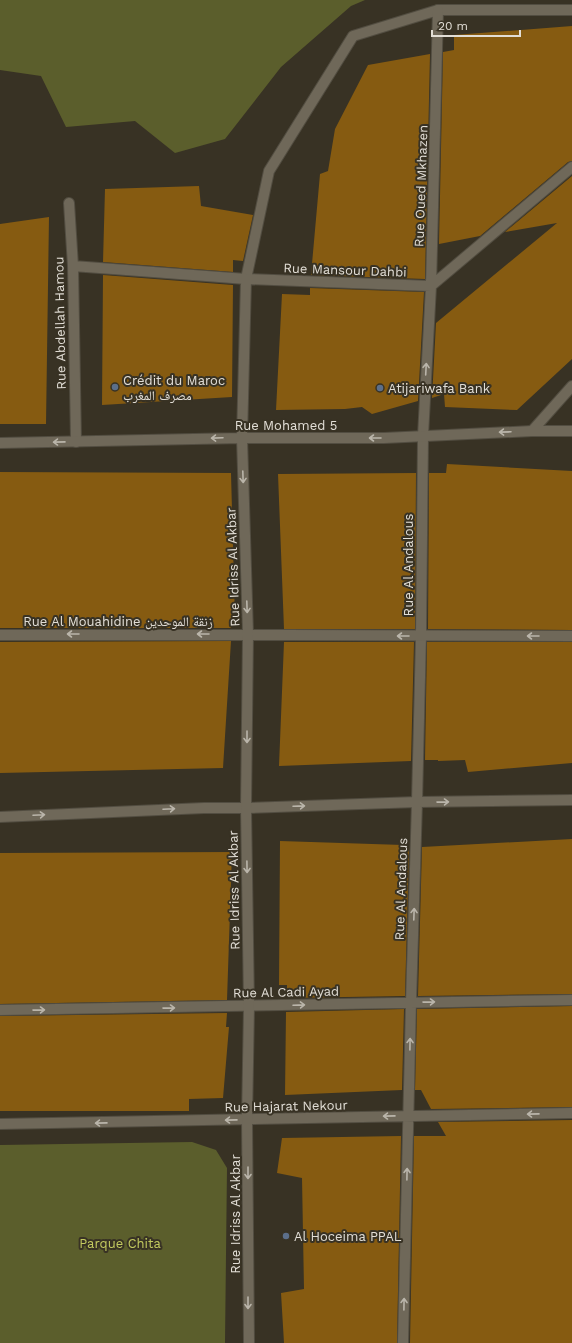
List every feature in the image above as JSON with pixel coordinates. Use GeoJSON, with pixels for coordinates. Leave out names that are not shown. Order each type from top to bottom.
{"type":"FeatureCollection","features":[{"type":"Feature","properties":{"kind":"street","name":"Rue Idriss Al Akbar"},"geometry":{"type":"LineString","coordinates":[[249,1343],[249,1006],[246,808],[248,634],[242,438],[246,279],[269,171],[352,36],[438,10],[572,10]]}},
{"type":"Feature","properties":{"kind":"street","name":"Rue Oued Mkhazen"},"geometry":{"type":"LineString","coordinates":[[422,436],[431,286],[438,10]]}},
{"type":"Feature","properties":{"kind":"street"},"geometry":{"type":"LineString","coordinates":[[431,286],[572,166]]}},
{"type":"Feature","properties":{"kind":"street","name":"Rue Abdellah Hamou"},"geometry":{"type":"LineString","coordinates":[[69,203],[73,266],[76,442]]}},
{"type":"Feature","properties":{"kind":"street","name":"Rue Mansour Dahbi"},"geometry":{"type":"LineString","coordinates":[[73,266],[246,279],[431,286]]}},
{"type":"Feature","properties":{"kind":"street"},"geometry":{"type":"LineString","coordinates":[[532,431],[572,386]]}},
{"type":"Feature","properties":{"kind":"street","name":"Rue Mohamed 5"},"geometry":{"type":"LineString","coordinates":[[0,444],[242,438],[384,438],[532,431],[572,431]]}},
{"type":"Feature","properties":{"kind":"street","name":"Rue Al Andalous"},"geometry":{"type":"LineString","coordinates":[[403,1343],[421,636],[422,436]]}},
{"type":"Feature","properties":{"kind":"street","name":"Rue Al Mouahidine زنقة الموحدين"},"geometry":{"type":"LineString","coordinates":[[0,635],[248,634],[572,636]]}},
{"type":"Feature","properties":{"kind":"street"},"geometry":{"type":"LineString","coordinates":[[0,817],[204,808],[417,802],[572,800]]}},
{"type":"Feature","properties":{"kind":"street","name":"Rue Al Cadi Ayad"},"geometry":{"type":"LineString","coordinates":[[0,1010],[572,1000]]}},
{"type":"Feature","properties":{"kind":"street","name":"Rue Hajarat Nekour"},"geometry":{"type":"LineString","coordinates":[[0,1124],[572,1113]]}},
{"type":"Feature","properties":{"kind":"green space"},"geometry":{"type":"Polygon","coordinates":[[[0,0],[365,0],[351,6],[281,67],[225,139],[175,153],[135,121],[66,127],[41,76],[0,70],[0,0]]]}},
{"type":"Feature","properties":{"kind":"green space","name":"Parque Chita"},"geometry":{"type":"Polygon","coordinates":[[[192,1142],[216,1150],[227,1168],[225,1343],[0,1343],[0,1145],[192,1142]]]}},
{"type":"Feature","properties":{"kind":"building"},"geometry":{"type":"Polygon","coordinates":[[[572,26],[572,161],[568,162],[480,236],[439,244],[443,52],[454,50],[454,35],[572,26]]]}},
{"type":"Feature","properties":{"kind":"building"},"geometry":{"type":"Polygon","coordinates":[[[430,54],[425,279],[311,275],[320,174],[328,171],[335,129],[368,65],[430,54]]]}},
{"type":"Feature","properties":{"kind":"building"},"geometry":{"type":"Polygon","coordinates":[[[572,176],[572,359],[517,410],[445,407],[444,394],[432,398],[436,323],[557,223],[505,232],[572,176]]]}},
{"type":"Feature","properties":{"kind":"building"},"geometry":{"type":"Polygon","coordinates":[[[199,186],[201,206],[253,215],[243,261],[233,260],[233,272],[103,262],[105,189],[199,186]]]}},
{"type":"Feature","properties":{"kind":"building"},"geometry":{"type":"Polygon","coordinates":[[[49,217],[46,424],[0,424],[0,224],[49,217]]]}},
{"type":"Feature","properties":{"kind":"building"},"geometry":{"type":"Polygon","coordinates":[[[103,275],[233,285],[232,397],[102,405],[103,275]]]}},
{"type":"Feature","properties":{"kind":"building"},"geometry":{"type":"Polygon","coordinates":[[[310,288],[424,292],[418,401],[372,414],[362,407],[345,409],[276,410],[282,294],[310,295],[310,288]]]}},
{"type":"Feature","properties":{"kind":"building"},"geometry":{"type":"Polygon","coordinates":[[[447,464],[572,471],[572,630],[428,629],[429,473],[446,473],[447,464]]]}},
{"type":"Feature","properties":{"kind":"building"},"geometry":{"type":"Polygon","coordinates":[[[0,472],[231,473],[235,621],[232,621],[231,628],[0,628],[0,472]]]}},
{"type":"Feature","properties":{"kind":"building"},"geometry":{"type":"Polygon","coordinates":[[[416,473],[415,629],[284,629],[278,474],[416,473]]]}},
{"type":"Feature","properties":{"kind":"building"},"geometry":{"type":"Polygon","coordinates":[[[231,641],[223,768],[0,773],[0,642],[231,641]]]}},
{"type":"Feature","properties":{"kind":"building"},"geometry":{"type":"Polygon","coordinates":[[[284,642],[414,642],[411,761],[279,766],[284,642]]]}},
{"type":"Feature","properties":{"kind":"building"},"geometry":{"type":"Polygon","coordinates":[[[427,642],[572,642],[572,763],[468,772],[465,760],[425,760],[427,642]]]}},
{"type":"Feature","properties":{"kind":"building"},"geometry":{"type":"Polygon","coordinates":[[[572,839],[572,994],[418,996],[422,847],[572,839]]]}},
{"type":"Feature","properties":{"kind":"building"},"geometry":{"type":"Polygon","coordinates":[[[280,841],[403,845],[403,848],[409,848],[405,996],[287,998],[287,985],[279,985],[280,841]]]}},
{"type":"Feature","properties":{"kind":"building"},"geometry":{"type":"Polygon","coordinates":[[[232,852],[227,1000],[0,1004],[0,853],[232,852]]]}},
{"type":"Feature","properties":{"kind":"building"},"geometry":{"type":"Polygon","coordinates":[[[572,1006],[572,1107],[431,1109],[421,1090],[415,1090],[417,1009],[572,1006]]]}},
{"type":"Feature","properties":{"kind":"building"},"geometry":{"type":"Polygon","coordinates":[[[404,1009],[402,1090],[285,1095],[286,1012],[404,1009]]]}},
{"type":"Feature","properties":{"kind":"building"},"geometry":{"type":"Polygon","coordinates":[[[227,1013],[226,1027],[229,1027],[223,1098],[189,1099],[189,1111],[0,1111],[0,1016],[227,1013]]]}},
{"type":"Feature","properties":{"kind":"building"},"geometry":{"type":"Polygon","coordinates":[[[572,1120],[572,1343],[410,1343],[414,1136],[446,1136],[438,1122],[572,1120]]]}},
{"type":"Feature","properties":{"kind":"building"},"geometry":{"type":"Polygon","coordinates":[[[401,1136],[397,1343],[284,1343],[281,1293],[304,1289],[302,1178],[277,1173],[282,1138],[401,1136]]]}},
{"type":"Feature","properties":{"kind":"place","name":"Crédit du Maroc مصرف المغرب"},"geometry":{"type":"Point","coordinates":[115,387]}},
{"type":"Feature","properties":{"kind":"place","name":"Atijariwafa Bank"},"geometry":{"type":"Point","coordinates":[380,388]}},
{"type":"Feature","properties":{"kind":"place","name":"Al Hoceima PPAL"},"geometry":{"type":"Point","coordinates":[286,1236]}}]}
